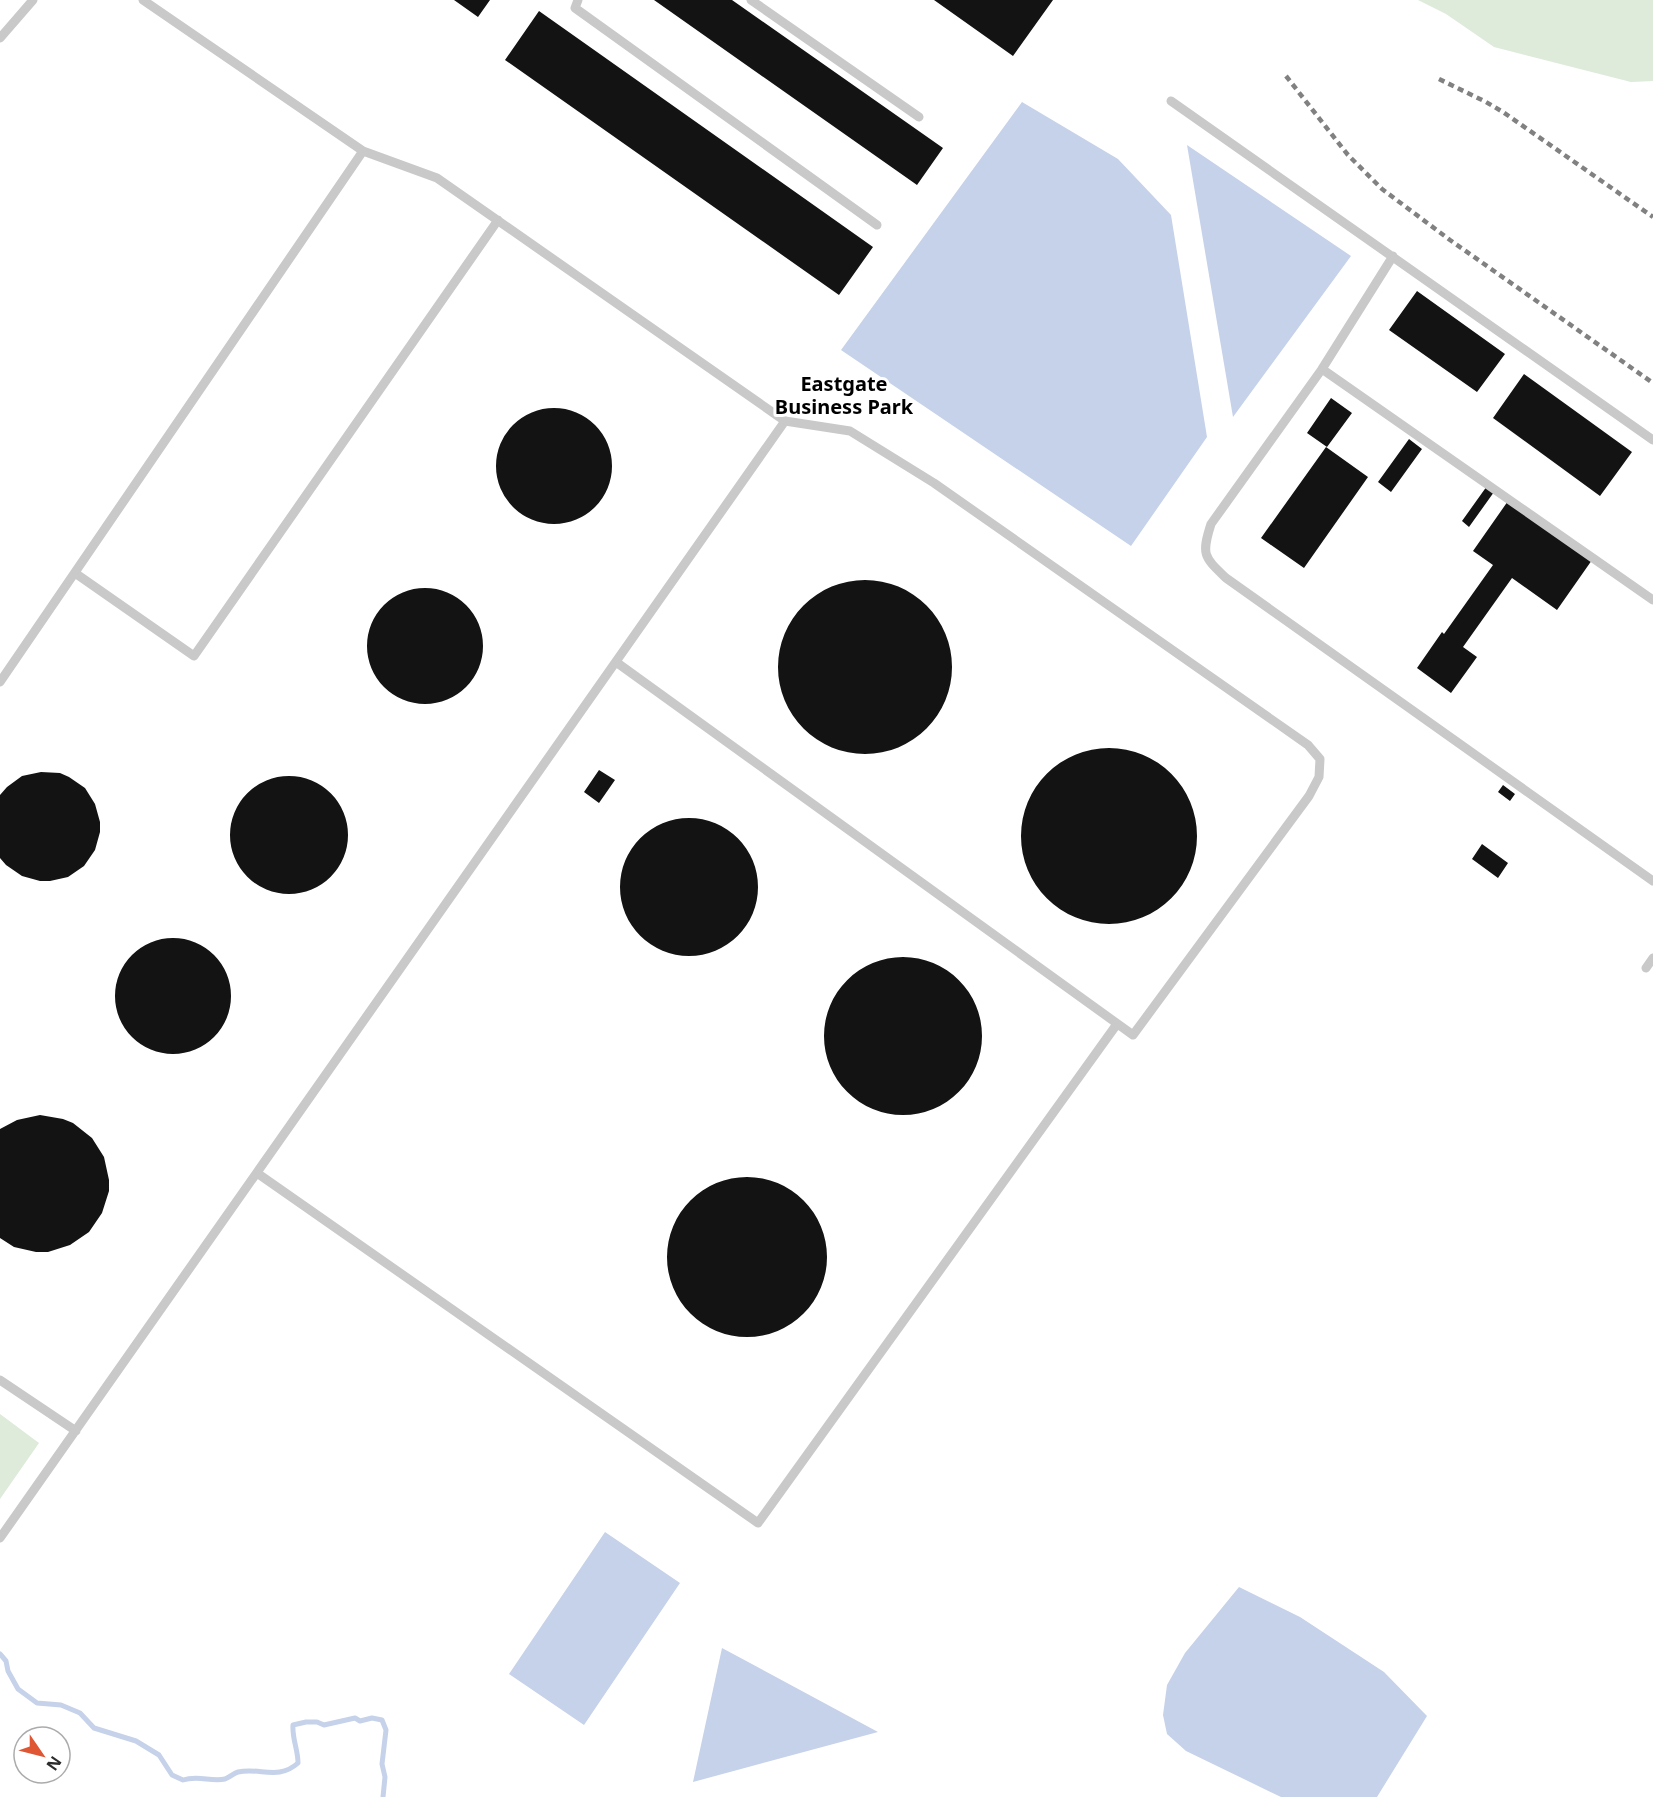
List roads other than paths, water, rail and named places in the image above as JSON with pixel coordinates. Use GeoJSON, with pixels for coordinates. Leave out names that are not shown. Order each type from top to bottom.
{"type":"FeatureCollection","features":[{"type":"Feature","properties":{"kind":"lane"},"geometry":{"type":"LineString","coordinates":[[0,38],[33,0]]}},
{"type":"Feature","properties":{"kind":"lane"},"geometry":{"type":"LineString","coordinates":[[143,0],[363,151],[437,178],[785,421],[850,431],[934,483],[1308,745],[1320,759],[1319,777],[1308,796],[1133,1035],[616,662]]}},
{"type":"Feature","properties":{"kind":"lane"},"geometry":{"type":"LineString","coordinates":[[578,0],[575,8],[877,225]]}},
{"type":"Feature","properties":{"kind":"lane"},"geometry":{"type":"LineString","coordinates":[[751,0],[920,117]]}},
{"type":"Feature","properties":{"kind":"lane"},"geometry":{"type":"LineString","coordinates":[[1172,100],[1653,440]]}},
{"type":"Feature","properties":{"kind":"lane"},"geometry":{"type":"LineString","coordinates":[[0,682],[363,151]]}},
{"type":"Feature","properties":{"kind":"lane"},"geometry":{"type":"LineString","coordinates":[[75,573],[194,656],[498,220]]}},
{"type":"Feature","properties":{"kind":"lane"},"geometry":{"type":"LineString","coordinates":[[1393,256],[1322,369],[1210,524],[1205,543],[1207,560],[1226,578],[1653,881]]}},
{"type":"Feature","properties":{"kind":"lane"},"geometry":{"type":"LineString","coordinates":[[1322,369],[1653,600]]}},
{"type":"Feature","properties":{"kind":"lane"},"geometry":{"type":"LineString","coordinates":[[0,1538],[785,421]]}},
{"type":"Feature","properties":{"kind":"lane"},"geometry":{"type":"LineString","coordinates":[[1646,968],[1653,958]]}},
{"type":"Feature","properties":{"kind":"lane"},"geometry":{"type":"LineString","coordinates":[[257,1173],[758,1523],[1117,1024]]}},
{"type":"Feature","properties":{"kind":"lane"},"geometry":{"type":"LineString","coordinates":[[0,1380],[76,1431]]}},
{"type":"Feature","properties":{"kind":"water"},"geometry":{"type":"Polygon","coordinates":[[[1022,102],[1118,159],[1171,215],[1207,437],[1131,546],[841,350],[1022,102]]]}},
{"type":"Feature","properties":{"kind":"water"},"geometry":{"type":"Polygon","coordinates":[[[1187,145],[1351,256],[1233,417],[1187,145]]]}},
{"type":"Feature","properties":{"kind":"water"},"geometry":{"type":"Polygon","coordinates":[[[605,1532],[680,1583],[584,1725],[509,1674],[605,1532]]]}},
{"type":"Feature","properties":{"kind":"water"},"geometry":{"type":"Polygon","coordinates":[[[1239,1587],[1300,1617],[1384,1672],[1427,1716],[1377,1797],[1281,1797],[1186,1751],[1167,1734],[1163,1715],[1167,1685],[1185,1653],[1239,1587]]]}},
{"type":"Feature","properties":{"kind":"water"},"geometry":{"type":"Polygon","coordinates":[[[722,1648],[878,1732],[693,1782],[722,1648]]]}},
{"type":"Feature","properties":{"kind":"waterway"},"geometry":{"type":"LineString","coordinates":[[0,1654],[6,1661],[8,1671],[18,1689],[37,1703],[61,1705],[80,1713],[94,1728],[136,1741],[159,1755],[172,1775],[183,1780],[194,1778],[220,1780],[238,1772],[276,1772],[291,1768],[298,1763],[293,1725],[306,1722],[317,1722],[324,1725],[355,1718],[360,1721],[372,1718],[382,1720],[386,1730],[382,1764],[385,1777],[383,1797]]}},
{"type":"Feature","properties":{"kind":"railway"},"geometry":{"type":"LineString","coordinates":[[1286,76],[1348,155],[1382,189],[1450,240],[1653,383]]}},
{"type":"Feature","properties":{"kind":"railway"},"geometry":{"type":"LineString","coordinates":[[1439,79],[1503,112],[1653,217]]}},
{"type":"Feature","properties":{"kind":"district","name":"Eastgate Business Park"},"geometry":{"type":"Point","coordinates":[844,396]}}]}
